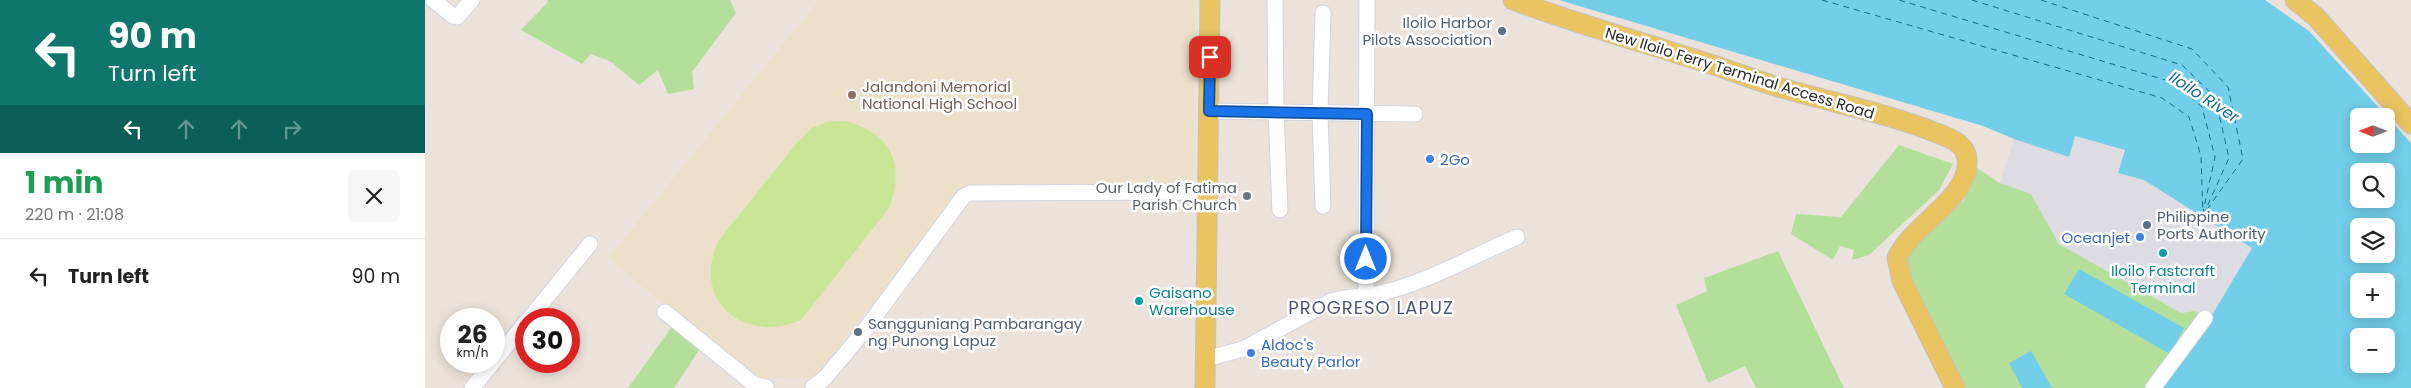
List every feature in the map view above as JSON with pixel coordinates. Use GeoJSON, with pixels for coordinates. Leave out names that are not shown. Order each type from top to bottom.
{"type":"FeatureCollection","features":[{"type":"Feature","properties":{"kind":"main road"},"geometry":{"type":"LineString","coordinates":[[1205,388],[1210,0]]}},
{"type":"Feature","properties":{"kind":"main road","name":"New Iloilo Ferry Terminal Access Road"},"geometry":{"type":"LineString","coordinates":[[1513,0],[1574,23],[1709,63],[1774,86],[1931,132],[1959,143],[1967,157],[1967,169],[1963,182],[1955,193],[1908,239],[1897,258],[1902,281],[1955,388]]}},
{"type":"Feature","properties":{"kind":"main road"},"geometry":{"type":"LineString","coordinates":[[2295,0],[2316,17],[2411,124]]}},
{"type":"Feature","properties":{"kind":"street"},"geometry":{"type":"LineString","coordinates":[[433,0],[457,17],[472,0]]}},
{"type":"Feature","properties":{"kind":"street"},"geometry":{"type":"LineString","coordinates":[[1275,0],[1276,112],[1280,210]]}},
{"type":"Feature","properties":{"kind":"street"},"geometry":{"type":"LineString","coordinates":[[1366,295],[1367,0]]}},
{"type":"Feature","properties":{"kind":"street"},"geometry":{"type":"LineString","coordinates":[[1323,13],[1320,113],[1323,206]]}},
{"type":"Feature","properties":{"kind":"street"},"geometry":{"type":"LineString","coordinates":[[1209,111],[1415,114]]}},
{"type":"Feature","properties":{"kind":"street"},"geometry":{"type":"LineString","coordinates":[[813,387],[825,378],[865,330],[959,204],[970,193],[1208,192]]}},
{"type":"Feature","properties":{"kind":"street"},"geometry":{"type":"LineString","coordinates":[[1206,359],[1243,349],[1331,301],[1346,297],[1381,293],[1422,279],[1517,237]]}},
{"type":"Feature","properties":{"kind":"street"},"geometry":{"type":"LineString","coordinates":[[538,308],[590,244]]}},
{"type":"Feature","properties":{"kind":"street"},"geometry":{"type":"LineString","coordinates":[[665,312],[755,385],[766,387]]}},
{"type":"Feature","properties":{"kind":"street"},"geometry":{"type":"LineString","coordinates":[[2153,388],[2205,318]]}},
{"type":"Feature","properties":{"kind":"street"},"geometry":{"type":"LineString","coordinates":[[472,388],[515,335]]}},
{"type":"Feature","properties":{"kind":"shaded area","name":"Jalandoni Memorial National High School"},"geometry":{"type":"Polygon","coordinates":[[[819,0],[1196,0],[1193,189],[962,190],[815,377],[753,378],[608,258],[819,0]]]}},
{"type":"Feature","properties":{"kind":"shaded area"},"geometry":{"type":"Polygon","coordinates":[[[2074,136],[2126,150],[2118,173],[2144,180],[2252,248],[2209,320],[2194,311],[2181,313],[2059,244],[2031,194],[2000,183],[2014,139],[2068,157],[2074,136]]]}},
{"type":"Feature","properties":{"kind":"green space"},"geometry":{"type":"Polygon","coordinates":[[[547,0],[730,0],[736,13],[692,72],[694,89],[668,94],[658,70],[639,85],[611,62],[591,54],[582,64],[521,30],[548,2],[547,0]]]}},
{"type":"Feature","properties":{"kind":"green space"},"geometry":{"type":"Polygon","coordinates":[[[845,121],[874,133],[891,152],[895,164],[896,178],[889,208],[801,320],[779,326],[759,326],[741,321],[727,312],[717,298],[711,281],[712,261],[719,240],[796,144],[812,128],[827,122],[845,121]]]}},
{"type":"Feature","properties":{"kind":"green space"},"geometry":{"type":"Polygon","coordinates":[[[1899,145],[1953,164],[1939,190],[1869,255],[1852,260],[1854,250],[1840,246],[1833,260],[1791,234],[1796,214],[1841,217],[1899,145]]]}},
{"type":"Feature","properties":{"kind":"green space"},"geometry":{"type":"Polygon","coordinates":[[[1977,168],[2000,183],[2031,194],[2059,244],[2181,313],[2194,311],[2209,320],[2159,388],[1964,388],[1905,263],[1914,247],[1964,200],[1977,168]]]}},
{"type":"Feature","properties":{"kind":"green space"},"geometry":{"type":"Polygon","coordinates":[[[1778,251],[1844,388],[1756,388],[1745,366],[1708,383],[1676,305],[1707,291],[1704,278],[1778,251]]]}},
{"type":"Feature","properties":{"kind":"green space"},"geometry":{"type":"Polygon","coordinates":[[[674,324],[701,347],[674,388],[628,388],[674,324]]]}},
{"type":"Feature","properties":{"kind":"water","name":"Iloilo River"},"geometry":{"type":"Polygon","coordinates":[[[1559,0],[2265,0],[2309,31],[2379,108],[2350,108],[2350,153],[2395,153],[2395,125],[2411,143],[2411,388],[2159,388],[2209,320],[2252,248],[2144,180],[2118,173],[2125,150],[2075,136],[2069,157],[2014,139],[1983,126],[1559,0]]]}},
{"type":"Feature","properties":{"kind":"water"},"geometry":{"type":"Polygon","coordinates":[[[2079,269],[2184,328],[2170,354],[2064,294],[2079,269]]]}},
{"type":"Feature","properties":{"kind":"water"},"geometry":{"type":"Polygon","coordinates":[[[2031,351],[2052,388],[2022,388],[2009,363],[2031,351]]]}},
{"type":"Feature","properties":{"kind":"ferry route"},"geometry":{"type":"LineString","coordinates":[[1822,0],[2162,98],[2189,117],[2201,156],[2203,215]]}},
{"type":"Feature","properties":{"kind":"ferry route"},"geometry":{"type":"LineString","coordinates":[[1899,0],[2172,82],[2202,107],[2215,157],[2203,212]]}},
{"type":"Feature","properties":{"kind":"ferry route"},"geometry":{"type":"LineString","coordinates":[[1972,0],[2182,65],[2215,97],[2229,158],[2205,211]]}},
{"type":"Feature","properties":{"kind":"ferry route"},"geometry":{"type":"LineString","coordinates":[[2041,0],[2192,49],[2228,87],[2243,159],[2203,215]]}},
{"type":"Feature","properties":{"kind":"place","name":"Iloilo Harbor Pilots Association"},"geometry":{"type":"Point","coordinates":[1502,31]}},
{"type":"Feature","properties":{"kind":"place","name":"Jalandoni Memorial National High School"},"geometry":{"type":"Point","coordinates":[852,95]}},
{"type":"Feature","properties":{"kind":"place","name":"2Go"},"geometry":{"type":"Point","coordinates":[1430,159]}},
{"type":"Feature","properties":{"kind":"place","name":"Our Lady of Fatima Parish Church"},"geometry":{"type":"Point","coordinates":[1247,196]}},
{"type":"Feature","properties":{"kind":"place","name":"Philippine Ports Authority"},"geometry":{"type":"Point","coordinates":[2147,225]}},
{"type":"Feature","properties":{"kind":"place","name":"Oceanjet"},"geometry":{"type":"Point","coordinates":[2140,237]}},
{"type":"Feature","properties":{"kind":"place","name":"Iloilo Fastcraft Terminal"},"geometry":{"type":"Point","coordinates":[2163,253]}},
{"type":"Feature","properties":{"kind":"place","name":"Gaisano Warehouse"},"geometry":{"type":"Point","coordinates":[1139,301]}},
{"type":"Feature","properties":{"kind":"place","name":"Sangguniang Pambarangay ng Punong Lapuz"},"geometry":{"type":"Point","coordinates":[858,332]}},
{"type":"Feature","properties":{"kind":"place","name":"Aldoc's Beauty Parlor"},"geometry":{"type":"Point","coordinates":[1251,353]}},
{"type":"Feature","properties":{"kind":"district","name":"PROGRESO LAPUZ"},"geometry":{"type":"Point","coordinates":[1371,307]}},
{"type":"Feature","properties":{"kind":"route"},"geometry":{"type":"LineString","coordinates":[[1210,57],[1209,111],[1367,114],[1366,259]]}}]}
